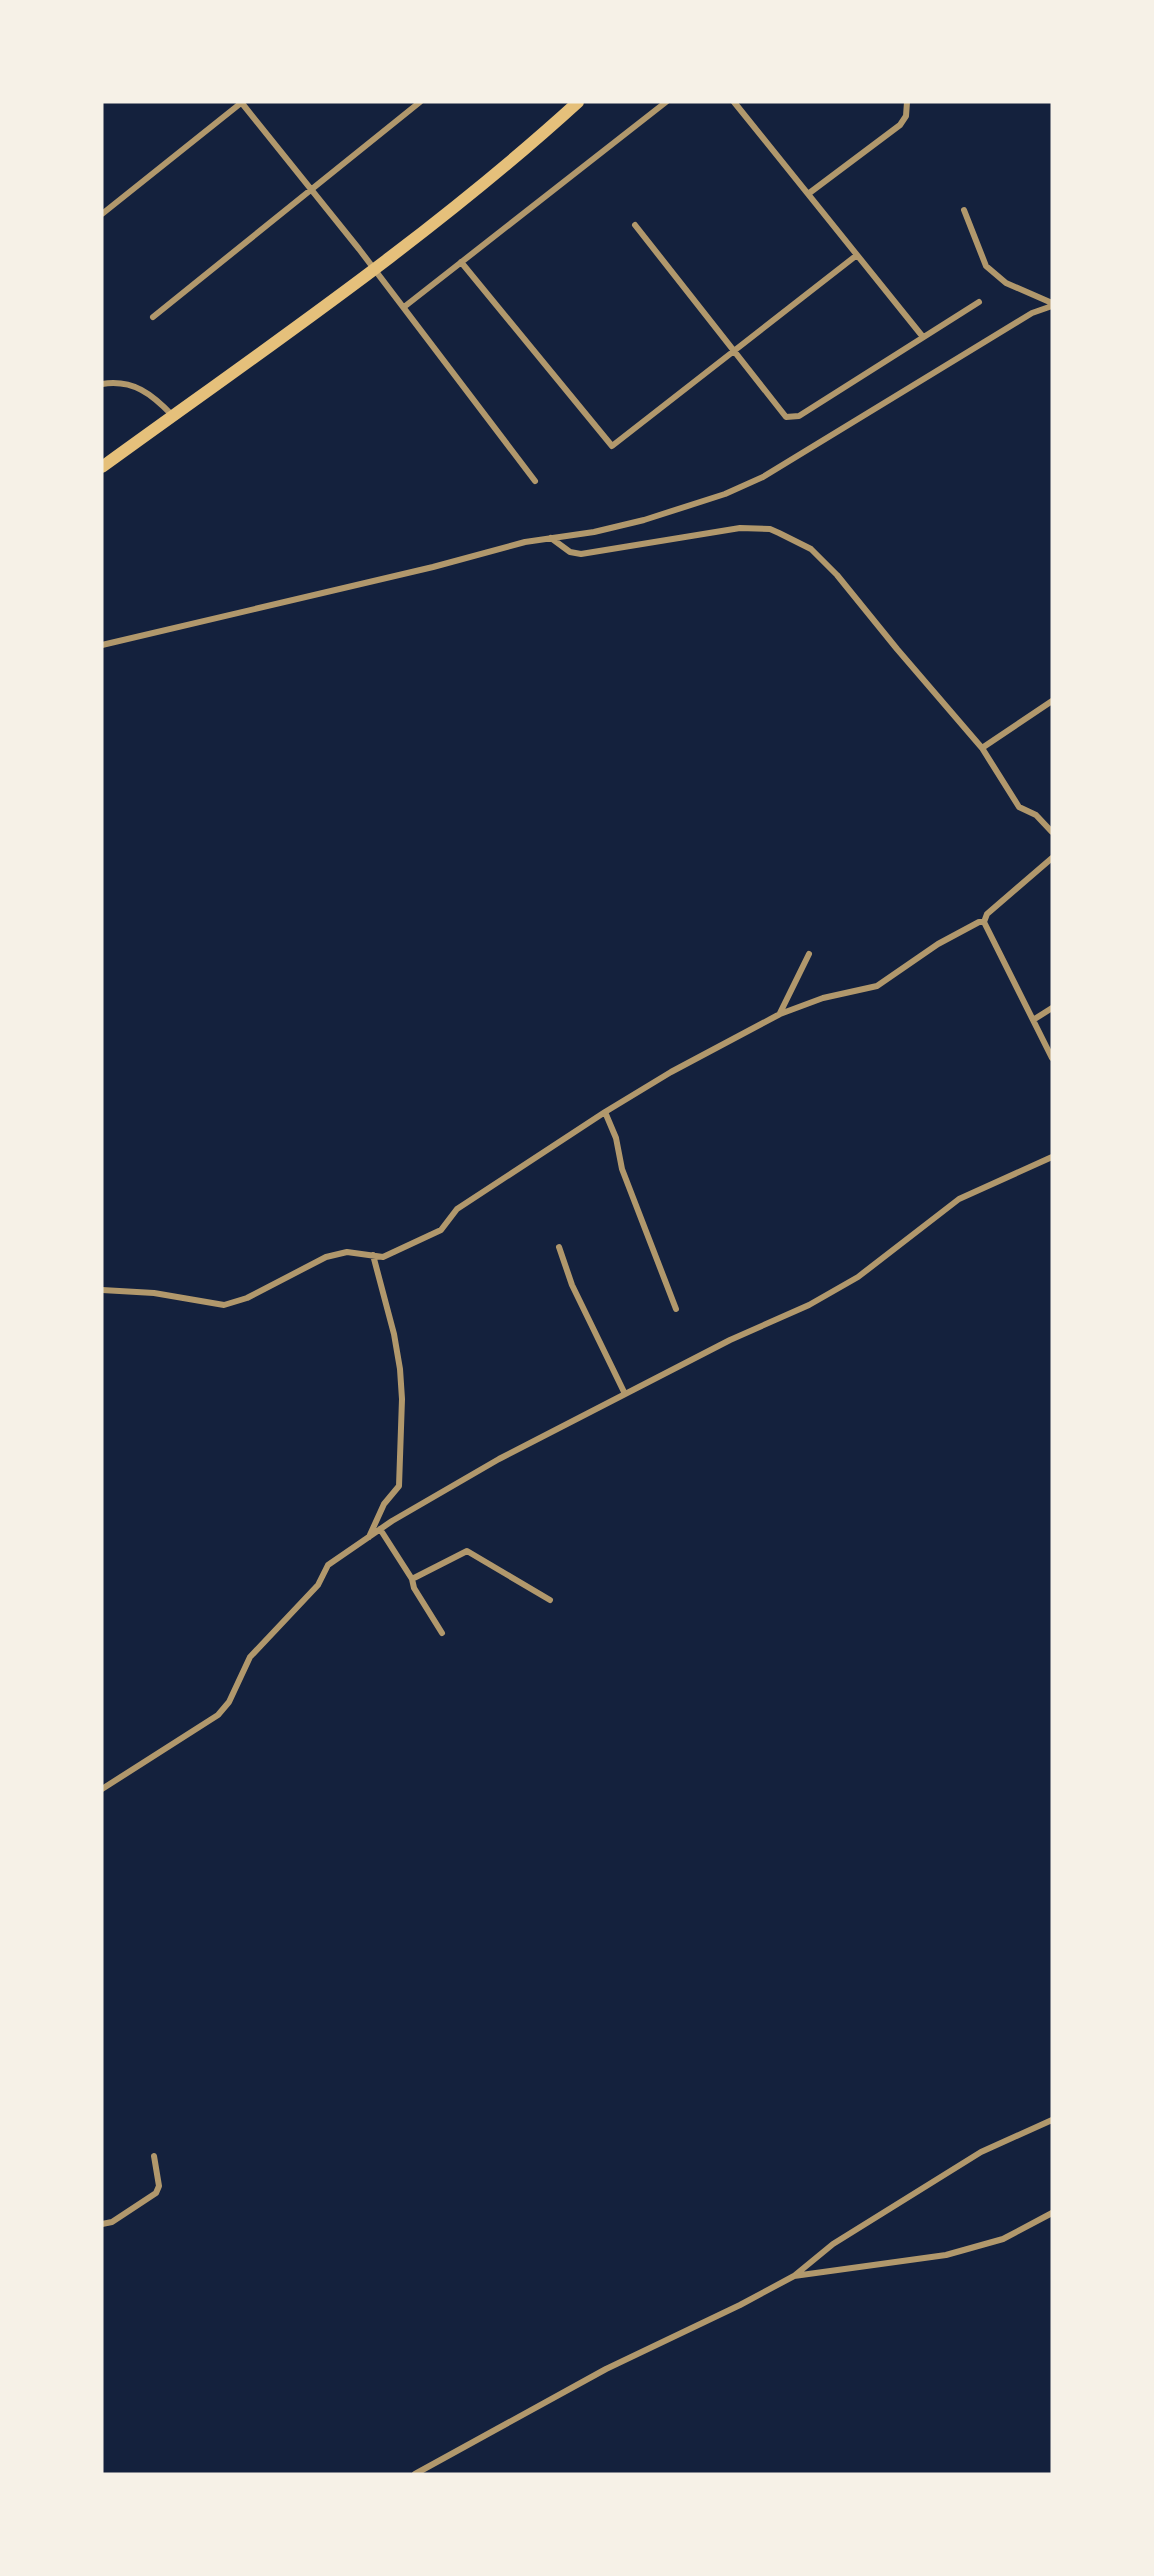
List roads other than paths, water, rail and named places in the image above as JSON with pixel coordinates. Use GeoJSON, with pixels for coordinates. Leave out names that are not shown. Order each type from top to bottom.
{"type":"FeatureCollection","features":[{"type":"Feature","properties":{"kind":"main road"},"geometry":{"type":"LineString","coordinates":[[102,467],[374,268],[484,182],[578,102]]}},
{"type":"Feature","properties":{"kind":"street"},"geometry":{"type":"LineString","coordinates":[[102,214],[241,102],[374,268],[535,481]]}},
{"type":"Feature","properties":{"kind":"street"},"geometry":{"type":"LineString","coordinates":[[153,317],[420,102]]}},
{"type":"Feature","properties":{"kind":"street"},"geometry":{"type":"LineString","coordinates":[[404,307],[666,102]]}},
{"type":"Feature","properties":{"kind":"street"},"geometry":{"type":"LineString","coordinates":[[734,102],[923,337]]}},
{"type":"Feature","properties":{"kind":"street"},"geometry":{"type":"LineString","coordinates":[[808,194],[900,125],[906,116],[907,102]]}},
{"type":"Feature","properties":{"kind":"street"},"geometry":{"type":"LineString","coordinates":[[964,210],[986,266],[1006,283],[1052,304]]}},
{"type":"Feature","properties":{"kind":"street"},"geometry":{"type":"LineString","coordinates":[[635,225],[786,417],[792,418],[979,302]]}},
{"type":"Feature","properties":{"kind":"street"},"geometry":{"type":"LineString","coordinates":[[461,262],[612,446],[857,255]]}},
{"type":"Feature","properties":{"kind":"street"},"geometry":{"type":"LineString","coordinates":[[102,645],[433,567],[525,542],[594,532],[644,520],[725,494],[763,477],[1032,313],[1052,304]]}},
{"type":"Feature","properties":{"kind":"street"},"geometry":{"type":"LineString","coordinates":[[102,384],[112,382],[131,384],[144,389],[173,416]]}},
{"type":"Feature","properties":{"kind":"street"},"geometry":{"type":"LineString","coordinates":[[551,538],[570,552],[580,554],[740,528],[770,529],[811,549],[837,575],[982,748],[1019,807],[1036,815],[1052,832]]}},
{"type":"Feature","properties":{"kind":"street"},"geometry":{"type":"LineString","coordinates":[[982,748],[1052,701]]}},
{"type":"Feature","properties":{"kind":"street"},"geometry":{"type":"LineString","coordinates":[[1052,858],[987,914],[984,922],[1052,1058]]}},
{"type":"Feature","properties":{"kind":"street"},"geometry":{"type":"LineString","coordinates":[[102,1290],[154,1293],[224,1305],[247,1298],[326,1257],[347,1252],[383,1257],[441,1230],[457,1209],[605,1112],[671,1072],[780,1014],[823,998],[877,986],[938,944],[979,922],[984,922]]}},
{"type":"Feature","properties":{"kind":"street"},"geometry":{"type":"LineString","coordinates":[[780,1014],[809,954]]}},
{"type":"Feature","properties":{"kind":"street"},"geometry":{"type":"LineString","coordinates":[[1033,1020],[1052,1008]]}},
{"type":"Feature","properties":{"kind":"street"},"geometry":{"type":"LineString","coordinates":[[605,1112],[615,1138],[622,1169],[675,1309]]}},
{"type":"Feature","properties":{"kind":"street"},"geometry":{"type":"LineString","coordinates":[[102,1789],[218,1715],[229,1702],[250,1657],[318,1585],[328,1565],[380,1529],[499,1459],[730,1340],[809,1305],[858,1277],[959,1199],[1052,1157]]}},
{"type":"Feature","properties":{"kind":"street"},"geometry":{"type":"LineString","coordinates":[[559,1246],[572,1285],[625,1394]]}},
{"type":"Feature","properties":{"kind":"street"},"geometry":{"type":"LineString","coordinates":[[369,1537],[384,1504],[399,1486],[402,1399],[394,1334],[373,1255]]}},
{"type":"Feature","properties":{"kind":"street"},"geometry":{"type":"LineString","coordinates":[[380,1529],[412,1579],[414,1588],[442,1633]]}},
{"type":"Feature","properties":{"kind":"street"},"geometry":{"type":"LineString","coordinates":[[412,1579],[467,1551],[550,1600]]}},
{"type":"Feature","properties":{"kind":"street"},"geometry":{"type":"LineString","coordinates":[[416,2474],[606,2369],[740,2305],[794,2276],[833,2244],[981,2152],[1052,2120]]}},
{"type":"Feature","properties":{"kind":"street"},"geometry":{"type":"LineString","coordinates":[[102,2224],[112,2222],[156,2193],[159,2186],[154,2156]]}},
{"type":"Feature","properties":{"kind":"street"},"geometry":{"type":"LineString","coordinates":[[794,2276],[946,2255],[1003,2239],[1052,2213]]}}]}
